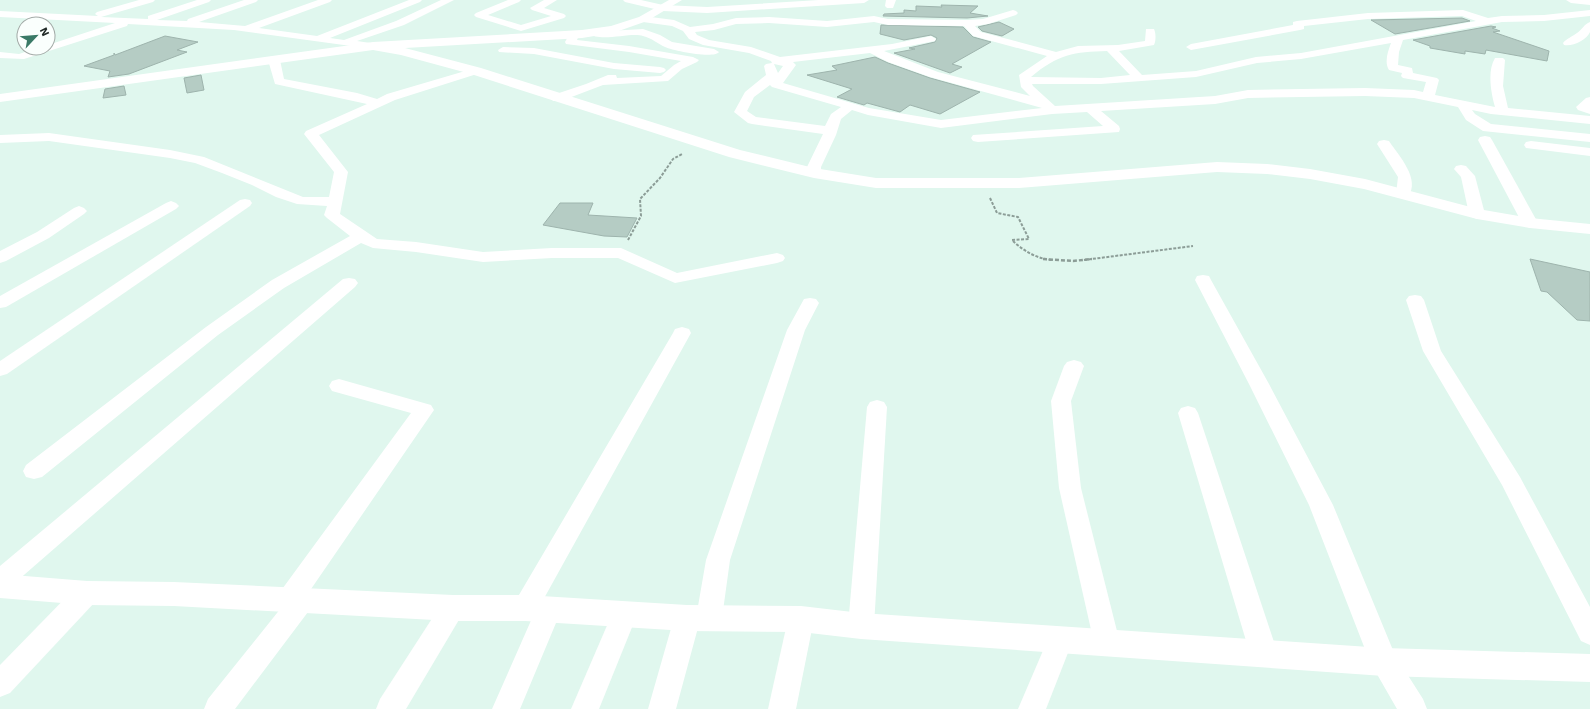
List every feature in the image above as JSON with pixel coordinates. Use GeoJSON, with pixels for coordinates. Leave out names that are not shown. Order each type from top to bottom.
{"type":"FeatureCollection","features":[{"type":"Feature","properties":{"kind":"street"},"geometry":{"type":"LineString","coordinates":[[99,4],[114,0]]}},
{"type":"Feature","properties":{"kind":"street"},"geometry":{"type":"LineString","coordinates":[[0,14],[54,16],[85,13],[150,0]]}},
{"type":"Feature","properties":{"kind":"street"},"geometry":{"type":"LineString","coordinates":[[113,19],[178,0]]}},
{"type":"Feature","properties":{"kind":"street"},"geometry":{"type":"LineString","coordinates":[[0,64],[206,0]]}},
{"type":"Feature","properties":{"kind":"street"},"geometry":{"type":"LineString","coordinates":[[184,23],[253,0]]}},
{"type":"Feature","properties":{"kind":"street"},"geometry":{"type":"LineString","coordinates":[[234,27],[306,0]]}},
{"type":"Feature","properties":{"kind":"street"},"geometry":{"type":"LineString","coordinates":[[248,28],[274,18],[283,17],[327,0]]}},
{"type":"Feature","properties":{"kind":"street"},"geometry":{"type":"LineString","coordinates":[[318,39],[417,0]]}},
{"type":"Feature","properties":{"kind":"street"},"geometry":{"type":"LineString","coordinates":[[343,43],[400,23],[449,0]]}},
{"type":"Feature","properties":{"kind":"street"},"geometry":{"type":"LineString","coordinates":[[516,0],[479,15],[521,28],[561,16],[535,8],[552,0]]}},
{"type":"Feature","properties":{"kind":"street"},"geometry":{"type":"LineString","coordinates":[[628,0],[663,8],[707,10],[864,0]]}},
{"type":"Feature","properties":{"kind":"street"},"geometry":{"type":"LineString","coordinates":[[0,98],[373,46],[574,35],[613,29],[643,20],[677,0]]}},
{"type":"Feature","properties":{"kind":"street"},"geometry":{"type":"LineString","coordinates":[[1571,0],[1590,2]]}},
{"type":"Feature","properties":{"kind":"street"},"geometry":{"type":"LineString","coordinates":[[85,13],[137,22],[184,23],[248,28],[402,51],[476,71],[735,154],[814,173],[876,183],[1019,183],[1217,167],[1267,169],[1310,174],[1365,184],[1477,214],[1530,223],[1590,229]]}},
{"type":"Feature","properties":{"kind":"street"},"geometry":{"type":"LineString","coordinates":[[688,30],[714,27],[736,21],[769,20],[827,24],[874,19],[888,22],[967,23],[984,22],[1013,13]]}},
{"type":"Feature","properties":{"kind":"street"},"geometry":{"type":"LineString","coordinates":[[1191,47],[1300,27],[1297,24],[1339,19],[1463,13],[1488,22]]}},
{"type":"Feature","properties":{"kind":"street"},"geometry":{"type":"LineString","coordinates":[[1026,80],[1101,81],[1196,74],[1256,60],[1301,56],[1488,22],[1590,13]]}},
{"type":"Feature","properties":{"kind":"street"},"geometry":{"type":"LineString","coordinates":[[274,18],[294,22]]}},
{"type":"Feature","properties":{"kind":"street"},"geometry":{"type":"LineString","coordinates":[[643,20],[674,23],[688,30],[693,36],[707,43],[759,52],[776,57],[790,65],[776,85],[868,111],[941,124],[1049,107],[1090,108],[1215,100],[1248,94],[1365,92],[1414,94],[1502,111],[1589,117]]}},
{"type":"Feature","properties":{"kind":"street"},"geometry":{"type":"LineString","coordinates":[[967,23],[977,34],[1056,55]]}},
{"type":"Feature","properties":{"kind":"street"},"geometry":{"type":"LineString","coordinates":[[1568,43],[1582,35],[1590,25]]}},
{"type":"Feature","properties":{"kind":"street"},"geometry":{"type":"LineString","coordinates":[[906,33],[920,30]]}},
{"type":"Feature","properties":{"kind":"street"},"geometry":{"type":"LineString","coordinates":[[1049,107],[1027,87],[1025,75],[1056,55],[1078,49],[1110,48],[1150,43],[1150,31]]}},
{"type":"Feature","properties":{"kind":"street"},"geometry":{"type":"LineString","coordinates":[[594,32],[609,34],[643,32],[656,37],[669,45],[693,50],[716,53],[742,52],[776,57],[872,50],[931,39]]}},
{"type":"Feature","properties":{"kind":"street"},"geometry":{"type":"LineString","coordinates":[[574,35],[570,42],[693,60],[678,67],[664,79],[601,82]]}},
{"type":"Feature","properties":{"kind":"street"},"geometry":{"type":"LineString","coordinates":[[1399,37],[1394,48],[1392,68],[1408,70],[1407,76],[1433,80],[1428,97]]}},
{"type":"Feature","properties":{"kind":"street"},"geometry":{"type":"LineString","coordinates":[[1110,48],[1139,78]]}},
{"type":"Feature","properties":{"kind":"street"},"geometry":{"type":"LineString","coordinates":[[503,50],[534,51],[619,67],[673,72]]}},
{"type":"Feature","properties":{"kind":"street"},"geometry":{"type":"LineString","coordinates":[[872,50],[894,61],[909,66],[1049,107]]}},
{"type":"Feature","properties":{"kind":"street"},"geometry":{"type":"LineString","coordinates":[[557,98],[609,79],[619,67],[638,51]]}},
{"type":"Feature","properties":{"kind":"street"},"geometry":{"type":"LineString","coordinates":[[0,54],[20,57]]}},
{"type":"Feature","properties":{"kind":"street"},"geometry":{"type":"LineString","coordinates":[[776,57],[773,74],[767,83],[753,91],[744,102],[740,112],[752,120],[830,131]]}},
{"type":"Feature","properties":{"kind":"street"},"geometry":{"type":"LineString","coordinates":[[274,60],[279,82],[357,97],[378,103]]}},
{"type":"Feature","properties":{"kind":"street"},"geometry":{"type":"LineString","coordinates":[[1499,60],[1495,78],[1496,90],[1502,111]]}},
{"type":"Feature","properties":{"kind":"street"},"geometry":{"type":"LineString","coordinates":[[476,71],[391,98],[311,134],[341,172],[336,202],[332,214],[361,236],[373,243],[416,247],[483,257],[552,253],[621,253],[675,278],[777,258]]}},
{"type":"Feature","properties":{"kind":"street"},"geometry":{"type":"LineString","coordinates":[[1589,117],[1582,108],[1590,101]]}},
{"type":"Feature","properties":{"kind":"street"},"geometry":{"type":"LineString","coordinates":[[1462,104],[1470,118],[1488,128],[1590,138]]}},
{"type":"Feature","properties":{"kind":"street"},"geometry":{"type":"LineString","coordinates":[[814,173],[814,167],[835,117],[850,106]]}},
{"type":"Feature","properties":{"kind":"street"},"geometry":{"type":"LineString","coordinates":[[978,138],[1114,130],[1090,108]]}},
{"type":"Feature","properties":{"kind":"street"},"geometry":{"type":"LineString","coordinates":[[0,139],[49,137],[170,154],[199,160],[257,182],[281,194],[302,201],[336,202]]}},
{"type":"Feature","properties":{"kind":"street"},"geometry":{"type":"LineString","coordinates":[[1530,223],[1485,140],[1590,152]]}},
{"type":"Feature","properties":{"kind":"street"},"geometry":{"type":"LineString","coordinates":[[1384,144],[1405,177],[1403,194]]}},
{"type":"Feature","properties":{"kind":"street"},"geometry":{"type":"LineString","coordinates":[[1461,169],[1468,176],[1477,214]]}},
{"type":"Feature","properties":{"kind":"street"},"geometry":{"type":"LineString","coordinates":[[0,370],[245,202]]}},
{"type":"Feature","properties":{"kind":"street"},"geometry":{"type":"LineString","coordinates":[[0,304],[171,206]]}},
{"type":"Feature","properties":{"kind":"street"},"geometry":{"type":"LineString","coordinates":[[0,258],[43,235],[79,211]]}},
{"type":"Feature","properties":{"kind":"street"},"geometry":{"type":"LineString","coordinates":[[34,471],[218,327],[278,284],[361,236]]}},
{"type":"Feature","properties":{"kind":"street"},"geometry":{"type":"LineString","coordinates":[[1203,280],[1259,384],[1321,505],[1384,662],[1413,709]]}},
{"type":"Feature","properties":{"kind":"street"},"geometry":{"type":"LineString","coordinates":[[0,582],[349,283]]}},
{"type":"Feature","properties":{"kind":"street"},"geometry":{"type":"LineString","coordinates":[[1415,300],[1432,351],[1512,483],[1590,633]]}},
{"type":"Feature","properties":{"kind":"street"},"geometry":{"type":"LineString","coordinates":[[662,709],[698,618],[796,330],[810,303]]}},
{"type":"Feature","properties":{"kind":"street"},"geometry":{"type":"LineString","coordinates":[[506,709],[537,610],[682,333]]}},
{"type":"Feature","properties":{"kind":"street"},"geometry":{"type":"LineString","coordinates":[[1074,366],[1061,401],[1070,488],[1107,643]]}},
{"type":"Feature","properties":{"kind":"street"},"geometry":{"type":"LineString","coordinates":[[218,709],[295,600],[424,410],[339,386]]}},
{"type":"Feature","properties":{"kind":"street"},"geometry":{"type":"LineString","coordinates":[[861,626],[878,407]]}},
{"type":"Feature","properties":{"kind":"street"},"geometry":{"type":"LineString","coordinates":[[1188,413],[1264,654]]}},
{"type":"Feature","properties":{"kind":"street"},"geometry":{"type":"LineString","coordinates":[[0,586],[87,593],[174,594],[453,608],[537,610],[698,618],[801,619],[861,626],[1384,662],[1590,668]]}},
{"type":"Feature","properties":{"kind":"street"},"geometry":{"type":"LineString","coordinates":[[0,684],[87,593]]}},
{"type":"Feature","properties":{"kind":"street"},"geometry":{"type":"LineString","coordinates":[[390,709],[453,608]]}},
{"type":"Feature","properties":{"kind":"street"},"geometry":{"type":"LineString","coordinates":[[585,709],[624,615]]}},
{"type":"Feature","properties":{"kind":"street"},"geometry":{"type":"LineString","coordinates":[[782,709],[801,619]]}},
{"type":"Feature","properties":{"kind":"street"},"geometry":{"type":"LineString","coordinates":[[1032,709],[1060,640]]}},
{"type":"Feature","properties":{"kind":"path"},"geometry":{"type":"LineString","coordinates":[[621,253],[641,216],[640,199],[660,178],[673,159],[699,142]]}},
{"type":"Feature","properties":{"kind":"path"},"geometry":{"type":"LineString","coordinates":[[984,183],[997,213],[1018,217],[1029,239],[1012,240],[1020,248],[1044,259],[1073,261],[1193,246]]}},
{"type":"Feature","properties":{"kind":"building"},"geometry":{"type":"Polygon","coordinates":[[[941,5],[978,6],[970,13],[988,16],[967,18],[883,16],[884,14],[904,13],[904,10],[916,11],[916,6],[942,7],[941,5]]]}},
{"type":"Feature","properties":{"kind":"building"},"geometry":{"type":"Polygon","coordinates":[[[1462,18],[1470,21],[1395,34],[1371,20],[1462,18]]]}},
{"type":"Feature","properties":{"kind":"building"},"geometry":{"type":"Polygon","coordinates":[[[999,22],[1014,29],[1002,36],[982,31],[978,27],[999,22]]]}},
{"type":"Feature","properties":{"kind":"building"},"geometry":{"type":"Polygon","coordinates":[[[881,25],[963,27],[973,37],[991,42],[952,64],[962,67],[950,73],[894,53],[915,49],[909,48],[935,42],[937,38],[931,35],[904,40],[880,34],[881,25]]]}},
{"type":"Feature","properties":{"kind":"building"},"geometry":{"type":"Polygon","coordinates":[[[1491,26],[1496,27],[1492,28],[1500,31],[1493,32],[1549,51],[1547,61],[1486,50],[1485,54],[1465,51],[1465,54],[1430,48],[1430,46],[1413,40],[1491,26]]]}},
{"type":"Feature","properties":{"kind":"building"},"geometry":{"type":"Polygon","coordinates":[[[165,36],[198,42],[177,50],[187,52],[129,74],[108,77],[110,71],[84,66],[114,55],[114,53],[115,55],[165,36]]]}},
{"type":"Feature","properties":{"kind":"building"},"geometry":{"type":"Polygon","coordinates":[[[875,57],[930,78],[980,92],[940,114],[910,105],[900,112],[867,103],[864,105],[837,97],[852,89],[807,75],[837,70],[832,66],[875,57]]]}},
{"type":"Feature","properties":{"kind":"building"},"geometry":{"type":"Polygon","coordinates":[[[201,75],[204,90],[187,93],[184,78],[201,75]]]}},
{"type":"Feature","properties":{"kind":"building"},"geometry":{"type":"Polygon","coordinates":[[[124,86],[126,95],[103,98],[105,89],[124,86]]]}},
{"type":"Feature","properties":{"kind":"building"},"geometry":{"type":"Polygon","coordinates":[[[560,203],[593,203],[588,215],[637,218],[627,237],[604,236],[543,225],[560,203]]]}},
{"type":"Feature","properties":{"kind":"building"},"geometry":{"type":"Polygon","coordinates":[[[1530,259],[1590,272],[1590,321],[1577,320],[1547,292],[1541,291],[1530,259]]]}}]}
